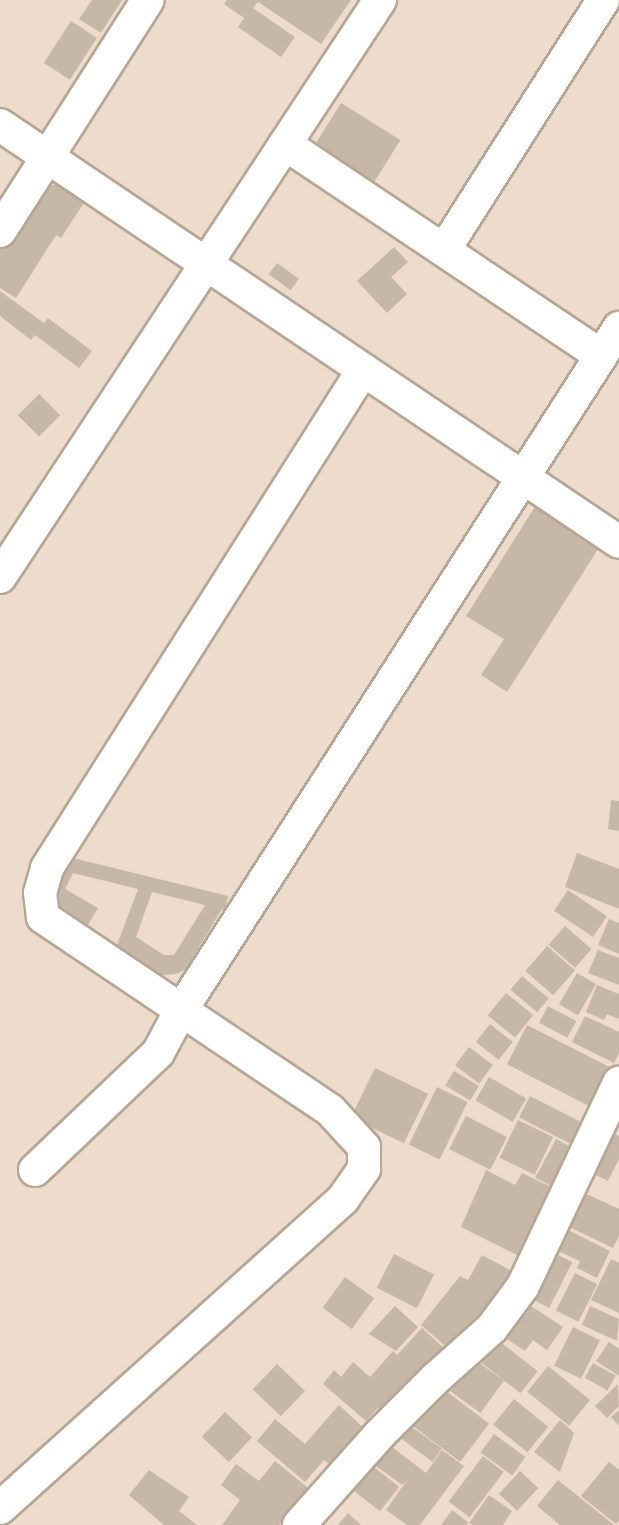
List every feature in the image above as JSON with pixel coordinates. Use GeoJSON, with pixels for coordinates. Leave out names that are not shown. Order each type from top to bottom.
{"type":"FeatureCollection","features":[{"type":"Feature","properties":{"kind":"street"},"geometry":{"type":"LineString","coordinates":[[0,231],[148,0]]}},
{"type":"Feature","properties":{"kind":"street"},"geometry":{"type":"LineString","coordinates":[[0,577],[380,0]]}},
{"type":"Feature","properties":{"kind":"street"},"geometry":{"type":"LineString","coordinates":[[444,250],[603,0]]}},
{"type":"Feature","properties":{"kind":"street"},"geometry":{"type":"LineString","coordinates":[[0,125],[619,542]]}},
{"type":"Feature","properties":{"kind":"street"},"geometry":{"type":"LineString","coordinates":[[285,144],[600,355]]}},
{"type":"Feature","properties":{"kind":"street"},"geometry":{"type":"LineString","coordinates":[[35,1170],[158,1053],[180,1012],[619,328]]}},
{"type":"Feature","properties":{"kind":"street"},"geometry":{"type":"LineString","coordinates":[[0,1508],[343,1199],[364,1169],[364,1148],[330,1110],[180,1012],[43,917],[40,893],[47,868],[363,370]]}},
{"type":"Feature","properties":{"kind":"street"},"geometry":{"type":"LineString","coordinates":[[299,1525],[380,1434],[435,1379],[492,1328],[523,1286],[619,1083]]}},
{"type":"Feature","properties":{"kind":"building"},"geometry":{"type":"Polygon","coordinates":[[[92,0],[122,0],[101,33],[79,19],[92,0]]]}},
{"type":"Feature","properties":{"kind":"building"},"geometry":{"type":"Polygon","coordinates":[[[227,0],[351,0],[321,44],[258,2],[253,8],[295,37],[281,57],[238,27],[244,18],[224,4],[227,0]]]}},
{"type":"Feature","properties":{"kind":"building"},"geometry":{"type":"Polygon","coordinates":[[[71,21],[97,38],[70,80],[44,63],[71,21]]]}},
{"type":"Feature","properties":{"kind":"building"},"geometry":{"type":"Polygon","coordinates":[[[341,103],[400,140],[374,182],[315,145],[341,103]]]}},
{"type":"Feature","properties":{"kind":"building"},"geometry":{"type":"Polygon","coordinates":[[[59,184],[85,201],[61,238],[56,235],[16,298],[0,288],[0,249],[25,209],[45,187],[59,184]]]}},
{"type":"Feature","properties":{"kind":"building"},"geometry":{"type":"Polygon","coordinates":[[[394,247],[408,262],[391,277],[407,294],[387,313],[357,281],[394,247]]]}},
{"type":"Feature","properties":{"kind":"building"},"geometry":{"type":"Polygon","coordinates":[[[277,263],[299,279],[291,290],[269,274],[277,263]]]}},
{"type":"Feature","properties":{"kind":"building"},"geometry":{"type":"Polygon","coordinates":[[[0,291],[44,323],[48,318],[92,351],[79,368],[35,335],[31,340],[0,316],[0,291]]]}},
{"type":"Feature","properties":{"kind":"building"},"geometry":{"type":"Polygon","coordinates":[[[39,394],[60,415],[39,436],[18,415],[39,394]]]}},
{"type":"Feature","properties":{"kind":"building"},"geometry":{"type":"Polygon","coordinates":[[[536,505],[600,546],[507,692],[481,675],[504,639],[466,616],[536,505]]]}},
{"type":"Feature","properties":{"kind":"building"},"geometry":{"type":"Polygon","coordinates":[[[611,800],[619,801],[619,831],[608,829],[611,800]]]}},
{"type":"Feature","properties":{"kind":"building"},"geometry":{"type":"Polygon","coordinates":[[[577,853],[619,869],[619,909],[565,887],[577,853]]]}},
{"type":"Feature","properties":{"kind":"building"},"geometry":{"type":"Polygon","coordinates":[[[69,857],[228,896],[225,910],[222,909],[185,970],[176,974],[162,975],[117,945],[138,889],[73,873],[65,889],[98,908],[88,925],[58,907],[53,890],[69,857]],[[152,892],[136,937],[164,955],[174,955],[205,905],[152,892]]]}},
{"type":"Feature","properties":{"kind":"building"},"geometry":{"type":"Polygon","coordinates":[[[568,890],[607,916],[593,937],[554,911],[568,890]]]}},
{"type":"Feature","properties":{"kind":"building"},"geometry":{"type":"Polygon","coordinates":[[[609,919],[619,923],[619,954],[598,945],[609,919]]]}},
{"type":"Feature","properties":{"kind":"building"},"geometry":{"type":"Polygon","coordinates":[[[565,926],[591,949],[575,968],[549,945],[565,926]]]}},
{"type":"Feature","properties":{"kind":"building"},"geometry":{"type":"Polygon","coordinates":[[[547,946],[575,970],[553,995],[525,971],[547,946]]]}},
{"type":"Feature","properties":{"kind":"building"},"geometry":{"type":"Polygon","coordinates":[[[598,950],[619,958],[619,985],[588,973],[598,950]]]}},
{"type":"Feature","properties":{"kind":"building"},"geometry":{"type":"Polygon","coordinates":[[[577,973],[596,984],[578,1015],[559,1004],[577,973]]]}},
{"type":"Feature","properties":{"kind":"building"},"geometry":{"type":"Polygon","coordinates":[[[522,976],[549,998],[537,1012],[510,990],[522,976]]]}},
{"type":"Feature","properties":{"kind":"building"},"geometry":{"type":"Polygon","coordinates":[[[597,985],[619,994],[619,1019],[607,1014],[604,1020],[586,1012],[597,985]]]}},
{"type":"Feature","properties":{"kind":"building"},"geometry":{"type":"Polygon","coordinates":[[[506,993],[533,1015],[515,1038],[488,1016],[506,993]]]}},
{"type":"Feature","properties":{"kind":"building"},"geometry":{"type":"Polygon","coordinates":[[[548,1006],[576,1021],[567,1038],[539,1023],[548,1006]]]}},
{"type":"Feature","properties":{"kind":"building"},"geometry":{"type":"Polygon","coordinates":[[[585,1016],[619,1032],[619,1053],[614,1063],[572,1042],[585,1016]]]}},
{"type":"Feature","properties":{"kind":"building"},"geometry":{"type":"Polygon","coordinates":[[[490,1024],[513,1042],[499,1060],[476,1042],[490,1024]]]}},
{"type":"Feature","properties":{"kind":"building"},"geometry":{"type":"Polygon","coordinates":[[[527,1025],[617,1071],[597,1110],[507,1064],[527,1025]]]}},
{"type":"Feature","properties":{"kind":"building"},"geometry":{"type":"Polygon","coordinates":[[[469,1047],[493,1065],[479,1083],[455,1065],[469,1047]]]}},
{"type":"Feature","properties":{"kind":"building"},"geometry":{"type":"Polygon","coordinates":[[[375,1068],[428,1094],[404,1143],[351,1117],[375,1068]]]}},
{"type":"Feature","properties":{"kind":"building"},"geometry":{"type":"Polygon","coordinates":[[[454,1071],[479,1086],[470,1101],[445,1086],[454,1071]]]}},
{"type":"Feature","properties":{"kind":"building"},"geometry":{"type":"Polygon","coordinates":[[[489,1077],[526,1098],[513,1122],[475,1100],[489,1077]]]}},
{"type":"Feature","properties":{"kind":"building"},"geometry":{"type":"Polygon","coordinates":[[[437,1087],[468,1102],[440,1159],[409,1145],[437,1087]]]}},
{"type":"Feature","properties":{"kind":"building"},"geometry":{"type":"Polygon","coordinates":[[[530,1096],[588,1126],[577,1147],[519,1117],[530,1096]]]}},
{"type":"Feature","properties":{"kind":"building"},"geometry":{"type":"Polygon","coordinates":[[[466,1116],[507,1137],[490,1170],[449,1149],[466,1116]]]}},
{"type":"Feature","properties":{"kind":"building"},"geometry":{"type":"Polygon","coordinates":[[[518,1120],[553,1137],[535,1175],[500,1158],[518,1120]]]}},
{"type":"Feature","properties":{"kind":"building"},"geometry":{"type":"Polygon","coordinates":[[[610,1131],[619,1136],[619,1159],[608,1181],[590,1172],[610,1131]]]}},
{"type":"Feature","properties":{"kind":"building"},"geometry":{"type":"Polygon","coordinates":[[[556,1139],[579,1151],[558,1190],[535,1178],[556,1139]]]}},
{"type":"Feature","properties":{"kind":"building"},"geometry":{"type":"Polygon","coordinates":[[[486,1170],[515,1185],[522,1173],[559,1191],[525,1259],[461,1227],[486,1170]]]}},
{"type":"Feature","properties":{"kind":"building"},"geometry":{"type":"Polygon","coordinates":[[[580,1191],[619,1209],[619,1236],[613,1248],[563,1224],[580,1191]]]}},
{"type":"Feature","properties":{"kind":"building"},"geometry":{"type":"Polygon","coordinates":[[[566,1229],[610,1251],[597,1278],[577,1268],[580,1261],[556,1250],[566,1229]]]}},
{"type":"Feature","properties":{"kind":"building"},"geometry":{"type":"Polygon","coordinates":[[[550,1251],[572,1262],[549,1308],[527,1296],[550,1251]]]}},
{"type":"Feature","properties":{"kind":"building"},"geometry":{"type":"Polygon","coordinates":[[[394,1254],[434,1274],[417,1308],[377,1288],[394,1254]]]}},
{"type":"Feature","properties":{"kind":"building"},"geometry":{"type":"Polygon","coordinates":[[[482,1255],[512,1271],[499,1296],[497,1295],[450,1350],[421,1325],[460,1276],[468,1280],[482,1255]]]}},
{"type":"Feature","properties":{"kind":"building"},"geometry":{"type":"Polygon","coordinates":[[[611,1259],[619,1263],[619,1313],[591,1300],[611,1259]]]}},
{"type":"Feature","properties":{"kind":"building"},"geometry":{"type":"Polygon","coordinates":[[[575,1273],[597,1284],[578,1322],[556,1310],[575,1273]]]}},
{"type":"Feature","properties":{"kind":"building"},"geometry":{"type":"Polygon","coordinates":[[[345,1277],[374,1298],[352,1329],[323,1308],[345,1277]]]}},
{"type":"Feature","properties":{"kind":"building"},"geometry":{"type":"Polygon","coordinates":[[[395,1306],[418,1327],[396,1351],[369,1334],[395,1306]]]}},
{"type":"Feature","properties":{"kind":"building"},"geometry":{"type":"Polygon","coordinates":[[[531,1306],[563,1327],[547,1350],[533,1340],[525,1351],[499,1334],[518,1307],[527,1313],[531,1306]]]}},
{"type":"Feature","properties":{"kind":"building"},"geometry":{"type":"Polygon","coordinates":[[[590,1306],[619,1319],[617,1341],[582,1325],[590,1306]]]}},
{"type":"Feature","properties":{"kind":"building"},"geometry":{"type":"Polygon","coordinates":[[[573,1327],[600,1340],[581,1379],[554,1366],[573,1327]]]}},
{"type":"Feature","properties":{"kind":"building"},"geometry":{"type":"Polygon","coordinates":[[[422,1328],[449,1353],[395,1399],[393,1397],[381,1411],[378,1408],[366,1421],[323,1384],[334,1370],[341,1377],[353,1362],[370,1377],[393,1351],[397,1355],[422,1328]]]}},
{"type":"Feature","properties":{"kind":"building"},"geometry":{"type":"Polygon","coordinates":[[[499,1341],[538,1371],[520,1393],[482,1363],[499,1341]]]}},
{"type":"Feature","properties":{"kind":"building"},"geometry":{"type":"Polygon","coordinates":[[[609,1342],[619,1349],[619,1376],[596,1361],[609,1342]]]}},
{"type":"Feature","properties":{"kind":"building"},"geometry":{"type":"Polygon","coordinates":[[[474,1359],[504,1381],[480,1413],[450,1391],[474,1359]]]}},
{"type":"Feature","properties":{"kind":"building"},"geometry":{"type":"Polygon","coordinates":[[[593,1363],[616,1376],[607,1390],[585,1378],[593,1363]]]}},
{"type":"Feature","properties":{"kind":"building"},"geometry":{"type":"Polygon","coordinates":[[[277,1364],[305,1391],[281,1416],[253,1389],[277,1364]]]}},
{"type":"Feature","properties":{"kind":"building"},"geometry":{"type":"Polygon","coordinates":[[[548,1366],[590,1400],[569,1426],[527,1392],[548,1366]]]}},
{"type":"Feature","properties":{"kind":"building"},"geometry":{"type":"Polygon","coordinates":[[[618,1384],[619,1406],[607,1418],[595,1406],[618,1384]]]}},
{"type":"Feature","properties":{"kind":"building"},"geometry":{"type":"Polygon","coordinates":[[[442,1388],[489,1424],[460,1462],[413,1426],[442,1388]]]}},
{"type":"Feature","properties":{"kind":"building"},"geometry":{"type":"Polygon","coordinates":[[[514,1399],[548,1427],[527,1452],[493,1425],[514,1399]]]}},
{"type":"Feature","properties":{"kind":"building"},"geometry":{"type":"Polygon","coordinates":[[[339,1405],[367,1431],[333,1467],[324,1460],[305,1482],[257,1441],[275,1419],[305,1444],[339,1405]]]}},
{"type":"Feature","properties":{"kind":"building"},"geometry":{"type":"Polygon","coordinates":[[[619,1410],[619,1426],[611,1417],[619,1410]]]}},
{"type":"Feature","properties":{"kind":"building"},"geometry":{"type":"Polygon","coordinates":[[[225,1412],[252,1437],[229,1462],[202,1437],[225,1412]]]}},
{"type":"Feature","properties":{"kind":"building"},"geometry":{"type":"Polygon","coordinates":[[[560,1420],[574,1433],[560,1472],[534,1452],[560,1420]]]}},
{"type":"Feature","properties":{"kind":"building"},"geometry":{"type":"Polygon","coordinates":[[[408,1424],[442,1449],[433,1462],[399,1437],[408,1424]]]}},
{"type":"Feature","properties":{"kind":"building"},"geometry":{"type":"Polygon","coordinates":[[[494,1434],[526,1457],[512,1476],[480,1453],[494,1434]]]}},
{"type":"Feature","properties":{"kind":"building"},"geometry":{"type":"Polygon","coordinates":[[[383,1440],[426,1473],[442,1450],[464,1466],[420,1525],[407,1525],[386,1510],[407,1480],[402,1485],[368,1460],[383,1440]]]}},
{"type":"Feature","properties":{"kind":"building"},"geometry":{"type":"Polygon","coordinates":[[[483,1456],[504,1472],[469,1517],[449,1502],[483,1456]]]}},
{"type":"Feature","properties":{"kind":"building"},"geometry":{"type":"Polygon","coordinates":[[[275,1461],[312,1491],[279,1525],[222,1525],[240,1500],[221,1485],[236,1464],[259,1481],[275,1461]]]}},
{"type":"Feature","properties":{"kind":"building"},"geometry":{"type":"Polygon","coordinates":[[[366,1461],[399,1487],[380,1511],[347,1485],[366,1461]]]}},
{"type":"Feature","properties":{"kind":"building"},"geometry":{"type":"Polygon","coordinates":[[[609,1462],[619,1470],[619,1521],[616,1524],[581,1496],[609,1462]]]}},
{"type":"Feature","properties":{"kind":"building"},"geometry":{"type":"Polygon","coordinates":[[[149,1470],[189,1497],[179,1511],[197,1525],[164,1525],[129,1495],[149,1470]]]}},
{"type":"Feature","properties":{"kind":"building"},"geometry":{"type":"Polygon","coordinates":[[[520,1471],[538,1488],[517,1511],[499,1494],[520,1471]]]}},
{"type":"Feature","properties":{"kind":"building"},"geometry":{"type":"Polygon","coordinates":[[[558,1480],[614,1525],[560,1525],[537,1506],[558,1480]]]}},
{"type":"Feature","properties":{"kind":"building"},"geometry":{"type":"Polygon","coordinates":[[[489,1495],[512,1511],[503,1525],[469,1523],[489,1495]]]}},
{"type":"Feature","properties":{"kind":"building"},"geometry":{"type":"Polygon","coordinates":[[[452,1510],[468,1522],[467,1525],[441,1525],[452,1510]]]}},
{"type":"Feature","properties":{"kind":"building"},"geometry":{"type":"Polygon","coordinates":[[[348,1513],[361,1525],[338,1525],[348,1513]]]}}]}
